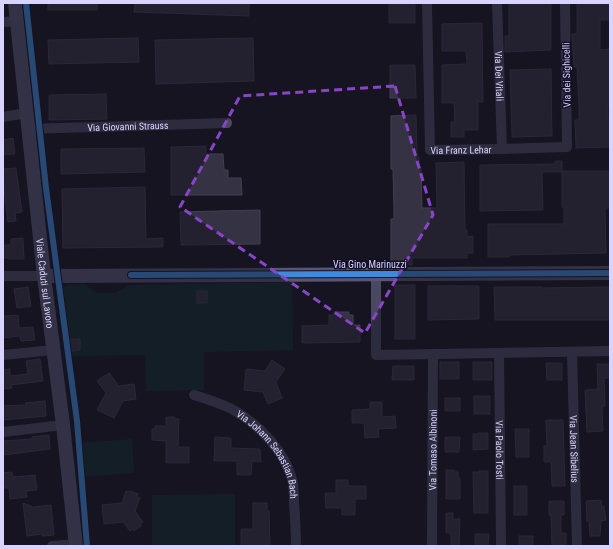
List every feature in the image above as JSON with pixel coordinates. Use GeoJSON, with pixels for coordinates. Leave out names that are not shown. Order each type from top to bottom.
{"type":"FeatureCollection","features":[{"type":"Feature","properties":{"kind":"street","name":"Viale Caduti sul Lavoro"},"geometry":{"type":"LineString","coordinates":[[15,3],[10,22],[27,113],[44,276],[63,425],[76,545]]}},
{"type":"Feature","properties":{"kind":"street","name":"Via Franz Lehar"},"geometry":{"type":"LineString","coordinates":[[427,3],[430,150],[502,150],[567,147]]}},
{"type":"Feature","properties":{"kind":"street","name":"Via Dei Vitali"},"geometry":{"type":"LineString","coordinates":[[497,3],[502,150]]}},
{"type":"Feature","properties":{"kind":"street","name":"Via dei Sighicelli"},"geometry":{"type":"LineString","coordinates":[[565,3],[567,147]]}},
{"type":"Feature","properties":{"kind":"street"},"geometry":{"type":"LineString","coordinates":[[3,117],[27,113]]}},
{"type":"Feature","properties":{"kind":"street","name":"Via Giovanni Strauss"},"geometry":{"type":"LineString","coordinates":[[28,129],[227,123]]}},
{"type":"Feature","properties":{"kind":"street","name":"Via Gino Marinuzzi"},"geometry":{"type":"LineString","coordinates":[[44,276],[610,273]]}},
{"type":"Feature","properties":{"kind":"street","name":"Via Gino Marinuzzi"},"geometry":{"type":"LineString","coordinates":[[376,274],[376,355],[433,354]]}},
{"type":"Feature","properties":{"kind":"street"},"geometry":{"type":"LineString","coordinates":[[3,276],[44,276]]}},
{"type":"Feature","properties":{"kind":"street"},"geometry":{"type":"LineString","coordinates":[[3,355],[53,350]]}},
{"type":"Feature","properties":{"kind":"street"},"geometry":{"type":"LineString","coordinates":[[433,354],[610,351]]}},
{"type":"Feature","properties":{"kind":"street","name":"Via Jean Sibelius"},"geometry":{"type":"LineString","coordinates":[[572,352],[577,546]]}},
{"type":"Feature","properties":{"kind":"street","name":"Via Paolo Tosti"},"geometry":{"type":"LineString","coordinates":[[499,353],[500,546]]}},
{"type":"Feature","properties":{"kind":"street","name":"Via Tomaso Albinoni"},"geometry":{"type":"LineString","coordinates":[[432,546],[433,354]]}},
{"type":"Feature","properties":{"kind":"street","name":"Via Johann Sebastian Bach"},"geometry":{"type":"LineString","coordinates":[[194,395],[217,402],[237,412],[255,425],[272,442],[284,458],[293,485],[296,546]]}},
{"type":"Feature","properties":{"kind":"street"},"geometry":{"type":"LineString","coordinates":[[3,432],[63,425]]}},
{"type":"Feature","properties":{"kind":"street"},"geometry":{"type":"LineString","coordinates":[[52,546],[76,545]]}},
{"type":"Feature","properties":{"kind":"highlighted area"},"geometry":{"type":"Polygon","coordinates":[[[395,86],[433,215],[365,333],[180,207],[240,96],[395,86]]]}},
{"type":"Feature","properties":{"kind":"green space"},"geometry":{"type":"Polygon","coordinates":[[[292,282],[293,350],[204,352],[204,390],[146,391],[145,355],[70,356],[61,291],[62,288],[68,285],[85,284],[96,293],[115,293],[130,285],[292,282]]]}},
{"type":"Feature","properties":{"kind":"green space"},"geometry":{"type":"Polygon","coordinates":[[[132,439],[134,473],[82,477],[80,443],[132,439]]]}},
{"type":"Feature","properties":{"kind":"green space"},"geometry":{"type":"Polygon","coordinates":[[[235,494],[235,546],[152,546],[152,495],[235,494]]]}},
{"type":"Feature","properties":{"kind":"building"},"geometry":{"type":"Polygon","coordinates":[[[48,3],[97,3],[97,10],[48,10],[48,3]]]}},
{"type":"Feature","properties":{"kind":"building"},"geometry":{"type":"Polygon","coordinates":[[[135,3],[249,3],[249,16],[134,12],[135,3]]]}},
{"type":"Feature","properties":{"kind":"building"},"geometry":{"type":"Polygon","coordinates":[[[389,3],[415,3],[415,23],[389,23],[389,3]]]}},
{"type":"Feature","properties":{"kind":"building"},"geometry":{"type":"Polygon","coordinates":[[[509,3],[551,3],[551,50],[505,52],[505,36],[509,36],[509,3]]]}},
{"type":"Feature","properties":{"kind":"building"},"geometry":{"type":"Polygon","coordinates":[[[577,3],[610,3],[610,20],[600,20],[600,50],[610,49],[610,106],[608,106],[608,120],[610,119],[610,147],[576,148],[575,120],[579,120],[579,106],[577,67],[574,67],[572,34],[577,34],[577,3]]]}},
{"type":"Feature","properties":{"kind":"building"},"geometry":{"type":"Polygon","coordinates":[[[482,23],[483,102],[478,102],[478,130],[464,130],[464,137],[451,137],[451,122],[455,122],[454,103],[442,103],[442,65],[467,64],[466,51],[442,51],[442,24],[482,23]]]}},
{"type":"Feature","properties":{"kind":"building"},"geometry":{"type":"Polygon","coordinates":[[[138,38],[139,62],[49,64],[48,40],[138,38]]]}},
{"type":"Feature","properties":{"kind":"building"},"geometry":{"type":"Polygon","coordinates":[[[253,38],[254,81],[156,84],[155,40],[253,38]]]}},
{"type":"Feature","properties":{"kind":"building"},"geometry":{"type":"Polygon","coordinates":[[[390,65],[415,65],[416,98],[390,98],[390,65]]]}},
{"type":"Feature","properties":{"kind":"building"},"geometry":{"type":"Polygon","coordinates":[[[551,69],[552,136],[512,137],[510,70],[551,69]]]}},
{"type":"Feature","properties":{"kind":"building"},"geometry":{"type":"Polygon","coordinates":[[[106,94],[107,119],[49,120],[49,95],[106,94]]]}},
{"type":"Feature","properties":{"kind":"building"},"geometry":{"type":"Polygon","coordinates":[[[416,115],[417,157],[419,157],[419,167],[421,167],[422,208],[437,208],[436,163],[464,162],[465,230],[467,230],[467,237],[473,236],[473,253],[467,253],[467,258],[412,258],[412,265],[391,264],[391,219],[394,219],[394,209],[393,169],[391,169],[391,116],[416,115]]]}},
{"type":"Feature","properties":{"kind":"building"},"geometry":{"type":"Polygon","coordinates":[[[13,138],[15,154],[3,155],[3,140],[13,138]]]}},
{"type":"Feature","properties":{"kind":"building"},"geometry":{"type":"Polygon","coordinates":[[[206,146],[206,154],[223,154],[224,170],[228,170],[228,178],[241,178],[242,195],[171,195],[171,147],[206,146]]]}},
{"type":"Feature","properties":{"kind":"building"},"geometry":{"type":"Polygon","coordinates":[[[144,148],[145,172],[61,174],[61,149],[144,148]]]}},
{"type":"Feature","properties":{"kind":"building"},"geometry":{"type":"Polygon","coordinates":[[[555,161],[562,161],[562,172],[542,172],[543,210],[480,211],[480,165],[555,164],[555,161]]]}},
{"type":"Feature","properties":{"kind":"building"},"geometry":{"type":"Polygon","coordinates":[[[16,168],[22,212],[15,213],[16,221],[8,222],[3,183],[3,169],[16,168]]]}},
{"type":"Feature","properties":{"kind":"building"},"geometry":{"type":"Polygon","coordinates":[[[562,171],[610,171],[610,208],[605,208],[606,253],[509,255],[509,257],[488,257],[488,224],[564,224],[564,207],[562,207],[562,171]]]}},
{"type":"Feature","properties":{"kind":"building"},"geometry":{"type":"Polygon","coordinates":[[[145,187],[146,239],[163,238],[163,247],[63,248],[62,189],[145,187]]]}},
{"type":"Feature","properties":{"kind":"building"},"geometry":{"type":"Polygon","coordinates":[[[260,210],[260,244],[181,245],[180,212],[260,210]]]}},
{"type":"Feature","properties":{"kind":"building"},"geometry":{"type":"Polygon","coordinates":[[[23,238],[24,259],[3,258],[3,245],[11,245],[11,239],[23,238]]]}},
{"type":"Feature","properties":{"kind":"building"},"geometry":{"type":"Polygon","coordinates":[[[395,285],[415,285],[415,339],[395,339],[395,285]]]}},
{"type":"Feature","properties":{"kind":"building"},"geometry":{"type":"Polygon","coordinates":[[[428,286],[479,286],[479,319],[428,320],[428,286]]]}},
{"type":"Feature","properties":{"kind":"building"},"geometry":{"type":"Polygon","coordinates":[[[28,287],[31,306],[17,308],[14,289],[28,287]]]}},
{"type":"Feature","properties":{"kind":"building"},"geometry":{"type":"Polygon","coordinates":[[[494,287],[610,287],[610,320],[495,320],[494,287]]]}},
{"type":"Feature","properties":{"kind":"building"},"geometry":{"type":"Polygon","coordinates":[[[197,291],[207,291],[207,303],[197,303],[197,291]]]}},
{"type":"Feature","properties":{"kind":"building"},"geometry":{"type":"Polygon","coordinates":[[[334,312],[349,312],[349,315],[353,315],[353,325],[360,325],[360,342],[302,343],[302,326],[329,325],[329,315],[334,315],[334,312]]]}},
{"type":"Feature","properties":{"kind":"building"},"geometry":{"type":"Polygon","coordinates":[[[18,315],[19,328],[33,327],[35,340],[21,341],[20,336],[3,338],[3,316],[18,315]]]}},
{"type":"Feature","properties":{"kind":"building"},"geometry":{"type":"Polygon","coordinates":[[[80,339],[80,350],[71,351],[70,340],[80,339]]]}},
{"type":"Feature","properties":{"kind":"building"},"geometry":{"type":"Polygon","coordinates":[[[40,359],[43,381],[11,385],[12,388],[3,389],[3,370],[10,369],[10,376],[28,374],[26,361],[40,359]]]}},
{"type":"Feature","properties":{"kind":"building"},"geometry":{"type":"Polygon","coordinates":[[[272,360],[285,369],[276,382],[282,398],[268,404],[263,392],[244,390],[246,369],[265,371],[272,360]]]}},
{"type":"Feature","properties":{"kind":"building"},"geometry":{"type":"Polygon","coordinates":[[[440,362],[459,362],[459,379],[440,379],[440,362]]]}},
{"type":"Feature","properties":{"kind":"building"},"geometry":{"type":"Polygon","coordinates":[[[473,362],[492,362],[492,380],[473,380],[473,362]]]}},
{"type":"Feature","properties":{"kind":"building"},"geometry":{"type":"Polygon","coordinates":[[[546,363],[562,363],[562,380],[547,380],[546,363]]]}},
{"type":"Feature","properties":{"kind":"building"},"geometry":{"type":"Polygon","coordinates":[[[597,364],[610,364],[610,378],[604,378],[605,406],[602,406],[603,431],[587,432],[585,390],[598,389],[597,364]]]}},
{"type":"Feature","properties":{"kind":"building"},"geometry":{"type":"Polygon","coordinates":[[[393,366],[414,366],[414,380],[392,380],[393,366]]]}},
{"type":"Feature","properties":{"kind":"building"},"geometry":{"type":"Polygon","coordinates":[[[109,373],[119,386],[134,384],[136,399],[123,401],[114,418],[97,410],[106,393],[97,381],[109,373]]]}},
{"type":"Feature","properties":{"kind":"building"},"geometry":{"type":"Polygon","coordinates":[[[474,396],[490,396],[490,414],[474,414],[474,396]]]}},
{"type":"Feature","properties":{"kind":"building"},"geometry":{"type":"Polygon","coordinates":[[[445,398],[460,398],[460,411],[445,411],[445,398]]]}},
{"type":"Feature","properties":{"kind":"building"},"geometry":{"type":"Polygon","coordinates":[[[45,401],[46,416],[3,420],[3,406],[26,405],[25,403],[45,401]]]}},
{"type":"Feature","properties":{"kind":"building"},"geometry":{"type":"Polygon","coordinates":[[[370,402],[382,402],[382,417],[395,416],[396,428],[378,429],[379,437],[365,438],[364,423],[352,423],[352,410],[370,409],[370,402]]]}},
{"type":"Feature","properties":{"kind":"building"},"geometry":{"type":"Polygon","coordinates":[[[166,417],[175,417],[175,419],[179,419],[178,447],[189,447],[189,463],[166,463],[166,441],[152,440],[152,429],[155,429],[155,426],[166,426],[166,417]]]}},
{"type":"Feature","properties":{"kind":"building"},"geometry":{"type":"Polygon","coordinates":[[[546,420],[563,420],[565,486],[552,486],[551,462],[544,462],[544,446],[547,446],[546,420]]]}},
{"type":"Feature","properties":{"kind":"building"},"geometry":{"type":"Polygon","coordinates":[[[515,429],[529,429],[529,457],[516,457],[515,429]]]}},
{"type":"Feature","properties":{"kind":"building"},"geometry":{"type":"Polygon","coordinates":[[[488,433],[488,449],[473,450],[473,434],[488,433]]]}},
{"type":"Feature","properties":{"kind":"building"},"geometry":{"type":"Polygon","coordinates":[[[49,435],[50,449],[4,455],[3,441],[32,439],[32,437],[49,435]]]}},
{"type":"Feature","properties":{"kind":"building"},"geometry":{"type":"Polygon","coordinates":[[[215,437],[231,438],[231,448],[260,449],[261,462],[252,461],[251,475],[237,475],[237,461],[214,461],[215,437]]]}},
{"type":"Feature","properties":{"kind":"building"},"geometry":{"type":"Polygon","coordinates":[[[445,437],[460,437],[459,452],[445,452],[445,437]]]}},
{"type":"Feature","properties":{"kind":"building"},"geometry":{"type":"Polygon","coordinates":[[[446,470],[454,470],[454,472],[458,472],[458,478],[460,478],[460,499],[446,499],[446,470]]]}},
{"type":"Feature","properties":{"kind":"building"},"geometry":{"type":"Polygon","coordinates":[[[488,471],[488,513],[474,513],[473,472],[488,471]]]}},
{"type":"Feature","properties":{"kind":"building"},"geometry":{"type":"Polygon","coordinates":[[[12,472],[13,477],[35,475],[37,490],[26,491],[27,497],[10,499],[9,488],[3,488],[3,473],[12,472]]]}},
{"type":"Feature","properties":{"kind":"building"},"geometry":{"type":"Polygon","coordinates":[[[336,480],[348,480],[348,486],[366,486],[366,499],[355,499],[355,515],[342,515],[342,508],[326,508],[325,493],[336,493],[336,480]]]}},
{"type":"Feature","properties":{"kind":"building"},"geometry":{"type":"Polygon","coordinates":[[[514,486],[527,486],[527,515],[514,515],[514,486]]]}},
{"type":"Feature","properties":{"kind":"building"},"geometry":{"type":"Polygon","coordinates":[[[126,491],[138,494],[137,497],[140,498],[135,511],[143,522],[140,524],[141,526],[134,531],[133,529],[130,531],[123,522],[104,524],[102,505],[122,503],[126,491]]]}},
{"type":"Feature","properties":{"kind":"building"},"geometry":{"type":"Polygon","coordinates":[[[601,500],[602,507],[604,506],[606,520],[601,521],[600,536],[590,536],[589,521],[587,521],[586,501],[601,500]]]}},
{"type":"Feature","properties":{"kind":"building"},"geometry":{"type":"Polygon","coordinates":[[[549,501],[564,501],[564,515],[561,515],[561,533],[566,533],[566,546],[552,546],[549,501]]]}},
{"type":"Feature","properties":{"kind":"building"},"geometry":{"type":"Polygon","coordinates":[[[23,503],[33,507],[51,505],[54,535],[42,536],[42,534],[27,536],[23,503]]]}},
{"type":"Feature","properties":{"kind":"building"},"geometry":{"type":"Polygon","coordinates":[[[253,503],[267,503],[267,511],[269,511],[270,546],[241,546],[241,529],[253,529],[253,503]]]}},
{"type":"Feature","properties":{"kind":"building"},"geometry":{"type":"Polygon","coordinates":[[[446,513],[453,513],[453,519],[460,519],[459,546],[451,546],[451,533],[446,533],[446,513]]]}},
{"type":"Feature","properties":{"kind":"building"},"geometry":{"type":"Polygon","coordinates":[[[475,534],[489,534],[488,546],[475,546],[475,534]]]}},
{"type":"Feature","properties":{"kind":"building"},"geometry":{"type":"Polygon","coordinates":[[[519,536],[533,536],[533,546],[519,546],[519,536]]]}},
{"type":"Feature","properties":{"kind":"cycle path"},"geometry":{"type":"LineString","coordinates":[[26,3],[46,188],[77,421],[87,546]]}},
{"type":"Feature","properties":{"kind":"cycle path"},"geometry":{"type":"LineString","coordinates":[[131,275],[610,273]]}}]}
